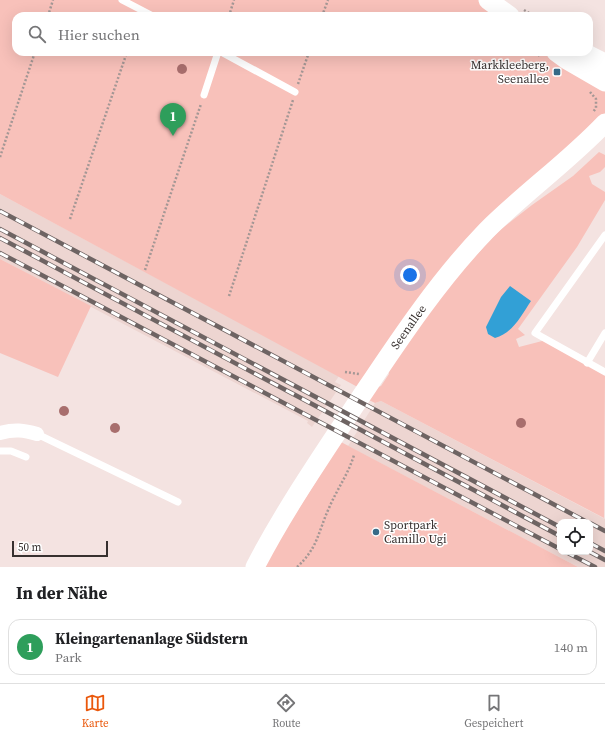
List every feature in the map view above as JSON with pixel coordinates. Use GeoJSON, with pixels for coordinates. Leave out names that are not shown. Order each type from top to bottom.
{"type":"FeatureCollection","features":[{"type":"Feature","properties":{"kind":"main road"},"geometry":{"type":"LineString","coordinates":[[488,0],[504,12]]}},
{"type":"Feature","properties":{"kind":"main road"},"geometry":{"type":"LineString","coordinates":[[562,56],[605,82]]}},
{"type":"Feature","properties":{"kind":"main road"},"geometry":{"type":"LineString","coordinates":[[591,56],[605,63]]}},
{"type":"Feature","properties":{"kind":"main road","name":"Seenallee"},"geometry":{"type":"LineString","coordinates":[[255,567],[299,491],[432,293],[486,231],[514,204],[573,154],[600,116]]}},
{"type":"Feature","properties":{"kind":"street"},"geometry":{"type":"LineString","coordinates":[[0,433],[13,430],[26,430],[37,434]]}},
{"type":"Feature","properties":{"kind":"lane"},"geometry":{"type":"LineString","coordinates":[[122,0],[145,12]]}},
{"type":"Feature","properties":{"kind":"lane"},"geometry":{"type":"LineString","coordinates":[[204,95],[218,56]]}},
{"type":"Feature","properties":{"kind":"lane"},"geometry":{"type":"LineString","coordinates":[[227,56],[296,92]]}},
{"type":"Feature","properties":{"kind":"lane"},"geometry":{"type":"LineString","coordinates":[[605,236],[535,333],[605,372]]}},
{"type":"Feature","properties":{"kind":"lane"},"geometry":{"type":"LineString","coordinates":[[587,363],[605,333]]}},
{"type":"Feature","properties":{"kind":"lane"},"geometry":{"type":"LineString","coordinates":[[37,434],[178,502]]}},
{"type":"Feature","properties":{"kind":"lane"},"geometry":{"type":"LineString","coordinates":[[0,452],[11,451],[26,458]]}},
{"type":"Feature","properties":{"kind":"path"},"geometry":{"type":"LineString","coordinates":[[49,12],[53,0]]}},
{"type":"Feature","properties":{"kind":"path"},"geometry":{"type":"LineString","coordinates":[[230,12],[234,0]]}},
{"type":"Feature","properties":{"kind":"path"},"geometry":{"type":"LineString","coordinates":[[324,12],[328,0]]}},
{"type":"Feature","properties":{"kind":"path"},"geometry":{"type":"LineString","coordinates":[[0,157],[34,56]]}},
{"type":"Feature","properties":{"kind":"path"},"geometry":{"type":"LineString","coordinates":[[70,219],[126,56]]}},
{"type":"Feature","properties":{"kind":"path"},"geometry":{"type":"LineString","coordinates":[[229,296],[308,56]]}},
{"type":"Feature","properties":{"kind":"path"},"geometry":{"type":"LineString","coordinates":[[586,88],[596,99],[600,116]]}},
{"type":"Feature","properties":{"kind":"path"},"geometry":{"type":"LineString","coordinates":[[145,270],[201,105]]}},
{"type":"Feature","properties":{"kind":"path"},"geometry":{"type":"LineString","coordinates":[[345,372],[361,375]]}},
{"type":"Feature","properties":{"kind":"path"},"geometry":{"type":"LineString","coordinates":[[297,567],[312,551],[329,507],[350,471],[354,455]]}},
{"type":"Feature","properties":{"kind":"shaded area"},"geometry":{"type":"Polygon","coordinates":[[[0,0],[488,0],[504,12],[12,12],[12,56],[563,56],[605,82],[605,123],[514,204],[365,391],[0,194],[0,0]]]}},
{"type":"Feature","properties":{"kind":"shaded area"},"geometry":{"type":"Polygon","coordinates":[[[599,152],[605,155],[605,167],[600,172],[589,176],[592,184],[605,192],[605,200],[577,247],[518,329],[525,335],[516,339],[519,347],[546,340],[605,372],[604,518],[381,401],[375,403],[369,400],[389,374],[388,371],[415,331],[465,267],[500,230],[573,176],[599,152]]]}},
{"type":"Feature","properties":{"kind":"shaded area"},"geometry":{"type":"Polygon","coordinates":[[[0,194],[339,376],[335,382],[341,385],[312,427],[307,423],[308,421],[0,259],[0,194]]]}},
{"type":"Feature","properties":{"kind":"shaded area"},"geometry":{"type":"Polygon","coordinates":[[[0,259],[91,306],[58,377],[0,353],[0,259]]]}},
{"type":"Feature","properties":{"kind":"shaded area"},"geometry":{"type":"Polygon","coordinates":[[[381,401],[605,519],[605,567],[578,567],[348,446],[375,403],[381,401]]]}},
{"type":"Feature","properties":{"kind":"shaded area"},"geometry":{"type":"Polygon","coordinates":[[[341,442],[578,567],[264,567],[275,546],[341,442]]]}},
{"type":"Feature","properties":{"kind":"water"},"geometry":{"type":"Polygon","coordinates":[[[510,286],[531,301],[512,328],[501,336],[495,338],[488,334],[486,327],[501,297],[510,286]]]}},
{"type":"Feature","properties":{"kind":"railway"},"geometry":{"type":"LineString","coordinates":[[0,211],[581,519]]}},
{"type":"Feature","properties":{"kind":"railway"},"geometry":{"type":"LineString","coordinates":[[0,229],[557,525]]}},
{"type":"Feature","properties":{"kind":"railway"},"geometry":{"type":"LineString","coordinates":[[0,238],[557,534]]}},
{"type":"Feature","properties":{"kind":"railway"},"geometry":{"type":"LineString","coordinates":[[0,253],[557,547]]}},
{"type":"Feature","properties":{"kind":"railway"},"geometry":{"type":"LineString","coordinates":[[593,525],[605,531]]}},
{"type":"Feature","properties":{"kind":"railway"},"geometry":{"type":"LineString","coordinates":[[593,545],[605,551]]}},
{"type":"Feature","properties":{"kind":"railway"},"geometry":{"type":"LineString","coordinates":[[593,554],[605,560]]}},
{"type":"Feature","properties":{"kind":"railway"},"geometry":{"type":"LineString","coordinates":[[572,555],[595,567]]}},
{"type":"Feature","properties":{"kind":"place","name":"Markkleeberg, Seenallee"},"geometry":{"type":"Point","coordinates":[557,72]}},
{"type":"Feature","properties":{"kind":"place","name":"Kleingartenanlage Südstern"},"geometry":{"type":"Point","coordinates":[173,136]}},
{"type":"Feature","properties":{"kind":"place","name":"Sportpark Camillo Ugi"},"geometry":{"type":"Point","coordinates":[376,532]}}]}
